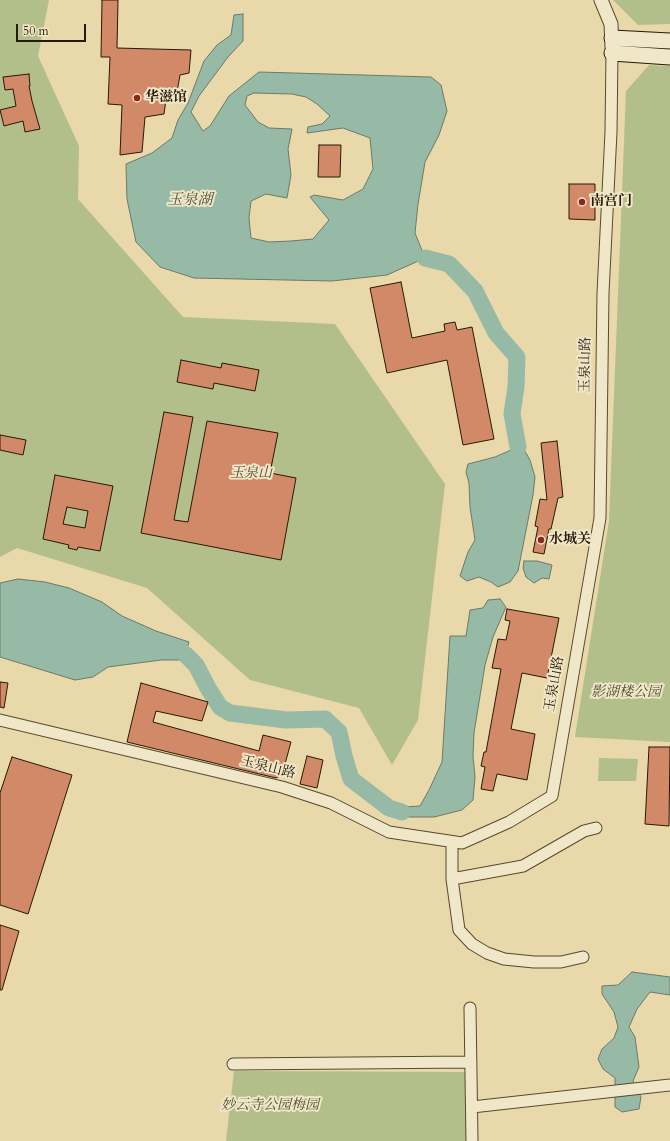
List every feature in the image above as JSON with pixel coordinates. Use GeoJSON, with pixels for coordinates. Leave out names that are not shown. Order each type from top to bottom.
{"type":"FeatureCollection","features":[{"type":"Feature","properties":{"kind":"main road"},"geometry":{"type":"LineString","coordinates":[[612,38],[670,42]]}},
{"type":"Feature","properties":{"kind":"main road"},"geometry":{"type":"LineString","coordinates":[[612,53],[670,57]]}},
{"type":"Feature","properties":{"kind":"street","name":"玉泉山路"},"geometry":{"type":"LineString","coordinates":[[0,720],[282,787],[331,803],[389,832],[452,842],[462,843],[509,822],[552,796],[600,518],[603,293],[611,132],[612,53],[611,24],[602,0]]}},
{"type":"Feature","properties":{"kind":"street"},"geometry":{"type":"LineString","coordinates":[[452,879],[523,866],[584,831],[596,828]]}},
{"type":"Feature","properties":{"kind":"street"},"geometry":{"type":"LineString","coordinates":[[452,842],[452,879],[460,930],[472,944],[487,953],[504,959],[534,962],[561,962],[583,957]]}},
{"type":"Feature","properties":{"kind":"street"},"geometry":{"type":"LineString","coordinates":[[470,1008],[472,1141]]}},
{"type":"Feature","properties":{"kind":"street"},"geometry":{"type":"LineString","coordinates":[[233,1064],[471,1062]]}},
{"type":"Feature","properties":{"kind":"street"},"geometry":{"type":"LineString","coordinates":[[472,1107],[670,1085]]}},
{"type":"Feature","properties":{"kind":"green space","name":"玉泉山"},"geometry":{"type":"Polygon","coordinates":[[[0,0],[49,0],[38,56],[79,146],[78,199],[183,317],[335,324],[445,484],[418,720],[392,765],[359,708],[250,680],[147,588],[17,548],[0,557],[0,0]]]}},
{"type":"Feature","properties":{"kind":"green space"},"geometry":{"type":"Polygon","coordinates":[[[613,0],[670,0],[670,24],[638,25],[613,0]]]}},
{"type":"Feature","properties":{"kind":"green space","name":"影湖楼公园"},"geometry":{"type":"Polygon","coordinates":[[[649,65],[670,66],[670,742],[575,737],[609,521],[626,91],[649,65]]]}},
{"type":"Feature","properties":{"kind":"green space"},"geometry":{"type":"Polygon","coordinates":[[[599,758],[638,759],[636,781],[598,781],[599,758]]]}},
{"type":"Feature","properties":{"kind":"green space","name":"妙云寺公园梅园"},"geometry":{"type":"Polygon","coordinates":[[[234,1071],[469,1072],[470,1141],[226,1141],[234,1071]]]}},
{"type":"Feature","properties":{"kind":"water","name":"玉泉湖"},"geometry":{"type":"Polygon","coordinates":[[[243,14],[243,41],[228,57],[199,96],[191,112],[203,131],[210,126],[229,96],[259,72],[431,77],[441,85],[447,111],[439,135],[425,162],[415,233],[425,258],[387,275],[332,281],[194,278],[160,267],[136,242],[127,199],[126,164],[152,153],[172,138],[178,120],[188,103],[204,61],[217,45],[231,35],[234,15],[243,14]],[[254,93],[247,96],[245,105],[258,122],[269,128],[292,129],[288,149],[291,175],[287,198],[266,194],[251,201],[249,218],[251,238],[269,242],[313,239],[329,220],[310,197],[314,195],[343,200],[363,189],[373,169],[370,138],[343,128],[307,133],[308,127],[322,124],[330,116],[317,104],[306,97],[292,94],[254,93]]]}},
{"type":"Feature","properties":{"kind":"water"},"geometry":{"type":"Polygon","coordinates":[[[518,447],[523,448],[530,460],[535,477],[533,495],[518,571],[510,582],[498,587],[479,577],[467,581],[460,576],[468,552],[475,540],[470,507],[469,483],[466,472],[468,464],[495,457],[518,447]]]}},
{"type":"Feature","properties":{"kind":"water"},"geometry":{"type":"Polygon","coordinates":[[[524,561],[537,561],[552,565],[549,579],[542,578],[534,583],[526,577],[523,568],[524,561]]]}},
{"type":"Feature","properties":{"kind":"water"},"geometry":{"type":"Polygon","coordinates":[[[18,579],[45,582],[69,588],[102,602],[122,616],[156,631],[189,642],[183,660],[161,660],[108,667],[93,677],[75,680],[0,657],[0,583],[18,579]]]}},
{"type":"Feature","properties":{"kind":"water"},"geometry":{"type":"Polygon","coordinates":[[[500,599],[506,607],[493,637],[485,665],[474,733],[473,756],[475,777],[473,800],[462,810],[434,817],[402,817],[403,807],[420,806],[442,762],[450,636],[466,636],[470,610],[483,608],[488,600],[500,599]]]}},
{"type":"Feature","properties":{"kind":"water"},"geometry":{"type":"Polygon","coordinates":[[[632,972],[670,977],[670,995],[650,992],[637,1009],[629,1027],[635,1037],[639,1067],[633,1081],[641,1097],[639,1109],[622,1112],[615,1107],[615,1078],[603,1069],[598,1059],[602,1049],[614,1038],[618,1027],[614,1012],[602,994],[602,986],[618,985],[632,972]]]}},
{"type":"Feature","properties":{"kind":"building","name":"华滋馆"},"geometry":{"type":"Polygon","coordinates":[[[102,0],[118,0],[117,48],[191,50],[189,73],[180,75],[177,92],[167,92],[164,114],[145,117],[142,152],[120,155],[122,105],[108,104],[110,57],[101,57],[102,0]]]}},
{"type":"Feature","properties":{"kind":"building"},"geometry":{"type":"Polygon","coordinates":[[[29,74],[29,86],[32,101],[40,129],[25,132],[23,121],[4,126],[0,110],[16,106],[13,89],[5,90],[3,77],[29,74]]]}},
{"type":"Feature","properties":{"kind":"building"},"geometry":{"type":"Polygon","coordinates":[[[319,145],[341,145],[340,177],[318,177],[319,145]]]}},
{"type":"Feature","properties":{"kind":"building","name":"南宫门"},"geometry":{"type":"Polygon","coordinates":[[[569,184],[595,184],[595,220],[569,219],[569,184]]]}},
{"type":"Feature","properties":{"kind":"building"},"geometry":{"type":"Polygon","coordinates":[[[401,282],[412,338],[445,331],[444,324],[455,322],[457,330],[472,327],[494,439],[463,445],[447,360],[387,373],[370,288],[401,282]]]}},
{"type":"Feature","properties":{"kind":"building"},"geometry":{"type":"Polygon","coordinates":[[[181,360],[221,368],[222,363],[259,370],[255,391],[214,383],[213,389],[177,382],[181,360]]]}},
{"type":"Feature","properties":{"kind":"building"},"geometry":{"type":"Polygon","coordinates":[[[164,412],[193,417],[174,520],[188,522],[207,421],[278,433],[270,473],[296,478],[281,560],[141,533],[164,412]]]}},
{"type":"Feature","properties":{"kind":"building"},"geometry":{"type":"Polygon","coordinates":[[[0,435],[26,440],[23,455],[0,450],[0,435]]]}},
{"type":"Feature","properties":{"kind":"building"},"geometry":{"type":"Polygon","coordinates":[[[557,441],[563,497],[558,498],[551,529],[549,529],[544,554],[533,552],[538,527],[535,526],[540,499],[547,500],[541,443],[557,441]]]}},
{"type":"Feature","properties":{"kind":"building"},"geometry":{"type":"Polygon","coordinates":[[[55,475],[113,486],[100,551],[78,547],[77,550],[68,548],[69,545],[43,539],[55,475]],[[67,507],[63,524],[85,528],[88,511],[67,507]]]}},
{"type":"Feature","properties":{"kind":"building"},"geometry":{"type":"Polygon","coordinates":[[[507,609],[559,618],[547,678],[522,673],[511,729],[535,734],[527,780],[497,774],[493,791],[481,789],[485,767],[481,766],[484,752],[486,752],[501,669],[492,668],[498,639],[506,640],[510,621],[505,620],[507,609]]]}},
{"type":"Feature","properties":{"kind":"building"},"geometry":{"type":"Polygon","coordinates":[[[0,682],[8,683],[4,708],[0,707],[0,682]]]}},
{"type":"Feature","properties":{"kind":"building"},"geometry":{"type":"Polygon","coordinates":[[[141,683],[208,702],[202,721],[156,711],[153,722],[259,751],[263,735],[291,742],[282,775],[276,778],[127,742],[141,683]]]}},
{"type":"Feature","properties":{"kind":"building"},"geometry":{"type":"Polygon","coordinates":[[[649,747],[670,747],[669,826],[645,824],[649,747]]]}},
{"type":"Feature","properties":{"kind":"building"},"geometry":{"type":"Polygon","coordinates":[[[307,756],[323,760],[317,788],[300,784],[307,756]]]}},
{"type":"Feature","properties":{"kind":"building"},"geometry":{"type":"Polygon","coordinates":[[[12,757],[72,775],[28,914],[0,905],[0,793],[12,757]]]}},
{"type":"Feature","properties":{"kind":"building"},"geometry":{"type":"Polygon","coordinates":[[[0,925],[19,931],[2,990],[0,990],[0,925]]]}},
{"type":"Feature","properties":{"kind":"waterway"},"geometry":{"type":"LineString","coordinates":[[425,258],[449,264],[475,291],[496,333],[517,357],[516,387],[512,414],[518,447]]}},
{"type":"Feature","properties":{"kind":"waterway"},"geometry":{"type":"LineString","coordinates":[[185,654],[196,665],[220,707],[230,713],[286,720],[325,719],[339,732],[351,779],[389,808],[402,812]]}},
{"type":"Feature","properties":{"kind":"place","name":"华滋馆"},"geometry":{"type":"Point","coordinates":[137,98]}},
{"type":"Feature","properties":{"kind":"place","name":"南宫门"},"geometry":{"type":"Point","coordinates":[582,202]}},
{"type":"Feature","properties":{"kind":"place","name":"水城关"},"geometry":{"type":"Point","coordinates":[541,540]}}]}
